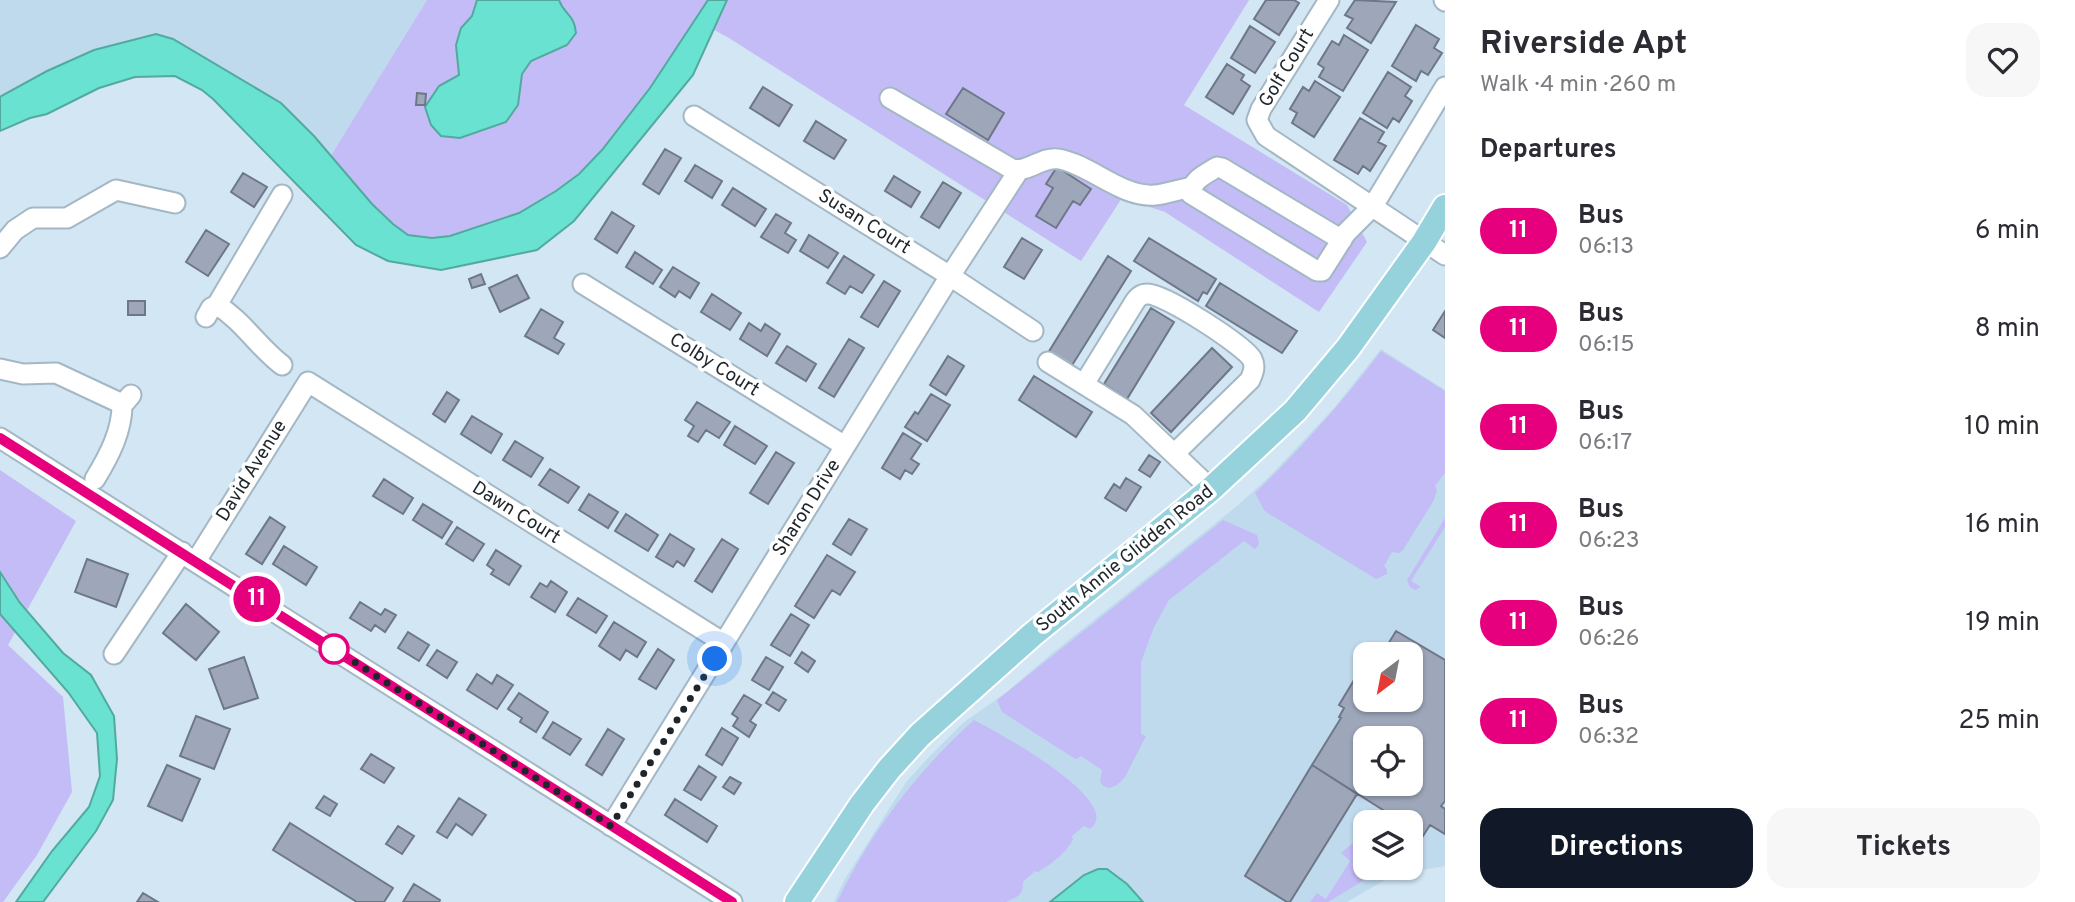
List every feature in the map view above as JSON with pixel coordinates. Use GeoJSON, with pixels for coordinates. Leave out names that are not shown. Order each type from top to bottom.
{"type":"FeatureCollection","features":[{"type":"Feature","properties":{"kind":"main road","name":"South Annie Glidden Road"},"geometry":{"type":"LineString","coordinates":[[797,902],[862,804],[888,769],[920,735],[1032,635],[1211,489],[1301,404],[1435,249],[1445,207]]}},
{"type":"Feature","properties":{"kind":"street","name":"Golf Court"},"geometry":{"type":"LineString","coordinates":[[1329,0],[1261,109],[1257,120],[1266,136],[1435,249]]}},
{"type":"Feature","properties":{"kind":"street"},"geometry":{"type":"LineString","coordinates":[[1342,240],[1222,168],[1217,167],[1195,181],[1192,187],[1191,194],[1317,271],[1322,271],[1342,240],[1373,206],[1445,87]]}},
{"type":"Feature","properties":{"kind":"street"},"geometry":{"type":"LineString","coordinates":[[890,98],[1012,169],[1019,170],[1053,159],[1100,175],[1128,191],[1140,194],[1153,195],[1192,187]]}},
{"type":"Feature","properties":{"kind":"street","name":"Susan Court"},"geometry":{"type":"LineString","coordinates":[[694,116],[1033,331]]}},
{"type":"Feature","properties":{"kind":"street","name":"Sharon Drive"},"geometry":{"type":"LineString","coordinates":[[611,826],[950,276],[1019,170]]}},
{"type":"Feature","properties":{"kind":"street"},"geometry":{"type":"LineString","coordinates":[[0,248],[15,230],[33,218],[67,218],[116,190],[174,202]]}},
{"type":"Feature","properties":{"kind":"street"},"geometry":{"type":"LineString","coordinates":[[282,195],[211,311],[239,320],[282,365]]}},
{"type":"Feature","properties":{"kind":"street","name":"Colby Court"},"geometry":{"type":"LineString","coordinates":[[583,284],[845,446]]}},
{"type":"Feature","properties":{"kind":"street"},"geometry":{"type":"LineString","coordinates":[[1084,384],[1134,303],[1149,293],[1166,299],[1247,353],[1254,368],[1250,380],[1174,453]]}},
{"type":"Feature","properties":{"kind":"street"},"geometry":{"type":"LineString","coordinates":[[1048,362],[1133,415],[1211,489]]}},
{"type":"Feature","properties":{"kind":"street"},"geometry":{"type":"LineString","coordinates":[[0,369],[23,374],[56,373],[108,399],[126,398],[114,444],[94,479]]}},
{"type":"Feature","properties":{"kind":"street","name":"David Avenue"},"geometry":{"type":"LineString","coordinates":[[114,654],[189,556],[308,382]]}},
{"type":"Feature","properties":{"kind":"street","name":"Dawn Court"},"geometry":{"type":"LineString","coordinates":[[308,382],[724,643]]}},
{"type":"Feature","properties":{"kind":"street"},"geometry":{"type":"LineString","coordinates":[[0,438],[732,902]]}},
{"type":"Feature","properties":{"kind":"shaded area"},"geometry":{"type":"Polygon","coordinates":[[[0,0],[427,0],[330,157],[314,136],[281,103],[173,39],[47,71],[0,97],[0,0]]]}},
{"type":"Feature","properties":{"kind":"shaded area"},"geometry":{"type":"Polygon","coordinates":[[[427,0],[1249,0],[1184,105],[1347,205],[1367,242],[1319,312],[1165,212],[1122,198],[1081,261],[729,38],[696,20],[640,103],[619,129],[573,178],[547,198],[518,214],[457,234],[433,238],[409,236],[389,223],[330,157],[427,0]]]}},
{"type":"Feature","properties":{"kind":"shaded area"},"geometry":{"type":"Polygon","coordinates":[[[477,0],[559,0],[571,18],[576,33],[567,45],[531,61],[522,74],[518,105],[506,122],[460,138],[441,136],[431,125],[425,107],[439,86],[459,75],[456,45],[461,28],[472,16],[477,0]]]}},
{"type":"Feature","properties":{"kind":"shaded area"},"geometry":{"type":"Polygon","coordinates":[[[708,0],[727,0],[693,75],[574,221],[537,250],[441,270],[388,261],[356,245],[213,99],[175,76],[135,77],[99,88],[47,114],[0,131],[0,97],[3,95],[94,50],[156,34],[173,39],[281,103],[314,136],[372,204],[408,235],[432,238],[450,236],[519,213],[579,174],[602,150],[650,88],[708,0]]]}},
{"type":"Feature","properties":{"kind":"shaded area"},"geometry":{"type":"Polygon","coordinates":[[[1381,349],[1445,390],[1445,866],[1423,870],[1423,810],[1353,810],[1353,880],[1385,880],[1347,902],[834,902],[845,879],[907,781],[963,723],[1007,692],[1268,478],[1334,408],[1381,349]]]}},
{"type":"Feature","properties":{"kind":"shaded area"},"geometry":{"type":"Polygon","coordinates":[[[1381,351],[1445,391],[1445,473],[1435,486],[1437,490],[1434,500],[1403,550],[1399,553],[1392,552],[1384,566],[1387,574],[1376,579],[1269,514],[1255,493],[1321,425],[1381,351]]]}},
{"type":"Feature","properties":{"kind":"shaded area"},"geometry":{"type":"Polygon","coordinates":[[[0,470],[76,521],[8,645],[63,697],[72,792],[37,855],[3,902],[0,902],[0,470]]]}},
{"type":"Feature","properties":{"kind":"shaded area"},"geometry":{"type":"Polygon","coordinates":[[[1445,518],[1445,527],[1411,581],[1421,587],[1415,590],[1407,580],[1445,518]]]}},
{"type":"Feature","properties":{"kind":"shaded area"},"geometry":{"type":"Polygon","coordinates":[[[1223,520],[1257,535],[1259,544],[1255,549],[1244,541],[1169,600],[1154,627],[1141,662],[1141,734],[1146,736],[1125,777],[1117,785],[1109,788],[1103,786],[1100,781],[1102,770],[1081,756],[1076,759],[1072,757],[1002,712],[997,700],[1223,520]]]}},
{"type":"Feature","properties":{"kind":"shaded area"},"geometry":{"type":"Polygon","coordinates":[[[0,572],[20,603],[63,653],[91,675],[114,716],[117,759],[113,800],[96,831],[43,902],[16,902],[52,851],[89,807],[100,776],[97,733],[68,692],[0,614],[0,572]]]}},
{"type":"Feature","properties":{"kind":"shaded area"},"geometry":{"type":"Polygon","coordinates":[[[974,720],[1006,737],[1075,785],[1090,802],[1096,817],[1090,829],[1084,826],[1072,836],[1073,840],[1062,854],[1043,869],[1035,871],[1023,882],[1020,894],[1006,902],[837,902],[864,852],[897,804],[933,760],[974,720]]]}},
{"type":"Feature","properties":{"kind":"shaded area"},"geometry":{"type":"Polygon","coordinates":[[[1353,843],[1353,880],[1364,880],[1328,902],[1310,902],[1317,893],[1326,899],[1350,861],[1341,853],[1353,843]]]}},
{"type":"Feature","properties":{"kind":"shaded area"},"geometry":{"type":"Polygon","coordinates":[[[1098,869],[1107,869],[1127,884],[1143,902],[1050,902],[1084,875],[1098,869]]]}},
{"type":"Feature","properties":{"kind":"building"},"geometry":{"type":"Polygon","coordinates":[[[1266,0],[1294,0],[1299,3],[1279,35],[1254,19],[1266,0]]]}},
{"type":"Feature","properties":{"kind":"building"},"geometry":{"type":"Polygon","coordinates":[[[1355,0],[1396,2],[1371,43],[1347,28],[1353,19],[1345,15],[1355,0]]]}},
{"type":"Feature","properties":{"kind":"building"},"geometry":{"type":"Polygon","coordinates":[[[1416,25],[1439,39],[1434,48],[1442,53],[1428,75],[1421,71],[1416,81],[1392,66],[1416,25]]]}},
{"type":"Feature","properties":{"kind":"building"},"geometry":{"type":"Polygon","coordinates":[[[1250,26],[1275,42],[1255,73],[1231,58],[1250,26]]]}},
{"type":"Feature","properties":{"kind":"building"},"geometry":{"type":"Polygon","coordinates":[[[1344,35],[1368,50],[1343,91],[1319,77],[1324,68],[1318,64],[1332,41],[1339,45],[1344,35]]]}},
{"type":"Feature","properties":{"kind":"building"},"geometry":{"type":"Polygon","coordinates":[[[1227,64],[1244,75],[1241,80],[1250,86],[1233,114],[1206,97],[1227,64]]]}},
{"type":"Feature","properties":{"kind":"building"},"geometry":{"type":"Polygon","coordinates":[[[1388,72],[1411,87],[1405,96],[1412,101],[1399,122],[1393,118],[1387,128],[1363,113],[1388,72]]]}},
{"type":"Feature","properties":{"kind":"building"},"geometry":{"type":"Polygon","coordinates":[[[1315,81],[1340,97],[1314,137],[1292,123],[1297,113],[1290,109],[1303,87],[1309,91],[1315,81]]]}},
{"type":"Feature","properties":{"kind":"building"},"geometry":{"type":"Polygon","coordinates":[[[763,87],[792,105],[779,126],[750,108],[763,87]]]}},
{"type":"Feature","properties":{"kind":"building"},"geometry":{"type":"Polygon","coordinates":[[[963,88],[1004,113],[988,140],[946,114],[963,88]]]}},
{"type":"Feature","properties":{"kind":"building"},"geometry":{"type":"Polygon","coordinates":[[[417,93],[426,94],[425,105],[416,105],[417,93]]]}},
{"type":"Feature","properties":{"kind":"building"},"geometry":{"type":"Polygon","coordinates":[[[1360,118],[1384,132],[1378,142],[1386,146],[1370,171],[1363,166],[1358,174],[1334,160],[1360,118]]]}},
{"type":"Feature","properties":{"kind":"building"},"geometry":{"type":"Polygon","coordinates":[[[816,121],[846,140],[834,159],[804,141],[816,121]]]}},
{"type":"Feature","properties":{"kind":"building"},"geometry":{"type":"Polygon","coordinates":[[[665,149],[681,158],[659,194],[643,184],[665,149]]]}},
{"type":"Feature","properties":{"kind":"building"},"geometry":{"type":"Polygon","coordinates":[[[695,165],[722,181],[712,198],[685,181],[695,165]]]}},
{"type":"Feature","properties":{"kind":"building"},"geometry":{"type":"Polygon","coordinates":[[[1057,167],[1091,189],[1080,205],[1073,201],[1056,228],[1036,216],[1053,188],[1046,184],[1057,167]]]}},
{"type":"Feature","properties":{"kind":"building"},"geometry":{"type":"Polygon","coordinates":[[[243,173],[267,187],[254,207],[231,192],[243,173]]]}},
{"type":"Feature","properties":{"kind":"building"},"geometry":{"type":"Polygon","coordinates":[[[894,176],[920,192],[911,207],[885,191],[894,176]]]}},
{"type":"Feature","properties":{"kind":"building"},"geometry":{"type":"Polygon","coordinates":[[[943,182],[961,193],[939,228],[921,217],[943,182]]]}},
{"type":"Feature","properties":{"kind":"building"},"geometry":{"type":"Polygon","coordinates":[[[733,188],[766,209],[755,226],[722,205],[733,188]]]}},
{"type":"Feature","properties":{"kind":"building"},"geometry":{"type":"Polygon","coordinates":[[[612,212],[634,226],[617,253],[595,239],[612,212]]]}},
{"type":"Feature","properties":{"kind":"building"},"geometry":{"type":"Polygon","coordinates":[[[776,214],[791,223],[785,233],[796,240],[788,253],[761,237],[776,214]]]}},
{"type":"Feature","properties":{"kind":"building"},"geometry":{"type":"Polygon","coordinates":[[[206,230],[229,244],[208,276],[186,262],[206,230]]]}},
{"type":"Feature","properties":{"kind":"building"},"geometry":{"type":"Polygon","coordinates":[[[809,235],[838,253],[828,268],[800,251],[809,235]]]}},
{"type":"Feature","properties":{"kind":"building"},"geometry":{"type":"Polygon","coordinates":[[[1022,238],[1042,250],[1024,279],[1004,267],[1022,238]]]}},
{"type":"Feature","properties":{"kind":"building"},"geometry":{"type":"Polygon","coordinates":[[[1149,238],[1216,279],[1207,294],[1203,292],[1198,301],[1134,261],[1149,238]]]}},
{"type":"Feature","properties":{"kind":"building"},"geometry":{"type":"Polygon","coordinates":[[[635,252],[662,270],[653,284],[626,267],[635,252]]]}},
{"type":"Feature","properties":{"kind":"building"},"geometry":{"type":"Polygon","coordinates":[[[844,256],[874,275],[862,293],[850,286],[845,294],[827,283],[844,256]]]}},
{"type":"Feature","properties":{"kind":"building"},"geometry":{"type":"Polygon","coordinates":[[[1108,256],[1131,271],[1071,367],[1048,353],[1108,256]]]}},
{"type":"Feature","properties":{"kind":"building"},"geometry":{"type":"Polygon","coordinates":[[[673,267],[699,283],[690,298],[679,291],[675,297],[660,287],[673,267]]]}},
{"type":"Feature","properties":{"kind":"building"},"geometry":{"type":"Polygon","coordinates":[[[481,274],[485,284],[472,288],[469,279],[481,274]]]}},
{"type":"Feature","properties":{"kind":"building"},"geometry":{"type":"Polygon","coordinates":[[[517,275],[529,298],[500,312],[489,288],[517,275]]]}},
{"type":"Feature","properties":{"kind":"building"},"geometry":{"type":"Polygon","coordinates":[[[884,281],[900,291],[878,327],[861,317],[884,281]]]}},
{"type":"Feature","properties":{"kind":"building"},"geometry":{"type":"Polygon","coordinates":[[[1220,283],[1297,331],[1282,353],[1206,306],[1220,283]]]}},
{"type":"Feature","properties":{"kind":"building"},"geometry":{"type":"Polygon","coordinates":[[[712,294],[741,313],[730,330],[701,312],[712,294]]]}},
{"type":"Feature","properties":{"kind":"building"},"geometry":{"type":"Polygon","coordinates":[[[128,301],[145,301],[145,315],[128,315],[128,301]]]}},
{"type":"Feature","properties":{"kind":"building"},"geometry":{"type":"Polygon","coordinates":[[[1151,308],[1174,322],[1127,399],[1104,384],[1151,308]]]}},
{"type":"Feature","properties":{"kind":"building"},"geometry":{"type":"Polygon","coordinates":[[[541,309],[563,322],[554,338],[564,344],[558,354],[525,336],[541,309]]]}},
{"type":"Feature","properties":{"kind":"building"},"geometry":{"type":"Polygon","coordinates":[[[1445,311],[1445,338],[1433,330],[1445,311]]]}},
{"type":"Feature","properties":{"kind":"building"},"geometry":{"type":"Polygon","coordinates":[[[749,323],[761,331],[765,324],[780,334],[767,356],[740,339],[749,323]]]}},
{"type":"Feature","properties":{"kind":"building"},"geometry":{"type":"Polygon","coordinates":[[[849,339],[864,348],[834,397],[819,388],[849,339]]]}},
{"type":"Feature","properties":{"kind":"building"},"geometry":{"type":"Polygon","coordinates":[[[787,346],[816,364],[806,381],[776,363],[787,346]]]}},
{"type":"Feature","properties":{"kind":"building"},"geometry":{"type":"Polygon","coordinates":[[[1212,348],[1232,367],[1171,432],[1151,413],[1212,348]]]}},
{"type":"Feature","properties":{"kind":"building"},"geometry":{"type":"Polygon","coordinates":[[[948,356],[964,366],[946,395],[930,385],[948,356]]]}},
{"type":"Feature","properties":{"kind":"building"},"geometry":{"type":"Polygon","coordinates":[[[1034,376],[1092,412],[1076,437],[1019,400],[1034,376]]]}},
{"type":"Feature","properties":{"kind":"building"},"geometry":{"type":"Polygon","coordinates":[[[447,392],[459,400],[445,422],[433,414],[447,392]]]}},
{"type":"Feature","properties":{"kind":"building"},"geometry":{"type":"Polygon","coordinates":[[[931,394],[950,405],[927,441],[905,427],[915,412],[918,414],[931,394]]]}},
{"type":"Feature","properties":{"kind":"building"},"geometry":{"type":"Polygon","coordinates":[[[697,402],[730,422],[719,438],[706,430],[698,442],[688,436],[694,426],[685,420],[697,402]]]}},
{"type":"Feature","properties":{"kind":"building"},"geometry":{"type":"Polygon","coordinates":[[[472,416],[502,434],[491,453],[461,434],[472,416]]]}},
{"type":"Feature","properties":{"kind":"building"},"geometry":{"type":"Polygon","coordinates":[[[735,426],[767,446],[755,464],[724,445],[735,426]]]}},
{"type":"Feature","properties":{"kind":"building"},"geometry":{"type":"Polygon","coordinates":[[[903,433],[921,444],[911,459],[919,464],[912,474],[905,470],[900,479],[882,468],[903,433]]]}},
{"type":"Feature","properties":{"kind":"building"},"geometry":{"type":"Polygon","coordinates":[[[515,441],[543,458],[531,477],[503,460],[515,441]]]}},
{"type":"Feature","properties":{"kind":"building"},"geometry":{"type":"Polygon","coordinates":[[[776,452],[794,463],[768,504],[750,493],[776,452]]]}},
{"type":"Feature","properties":{"kind":"building"},"geometry":{"type":"Polygon","coordinates":[[[1149,455],[1160,462],[1150,477],[1139,470],[1149,455]]]}},
{"type":"Feature","properties":{"kind":"building"},"geometry":{"type":"Polygon","coordinates":[[[550,469],[579,487],[568,503],[539,485],[550,469]]]}},
{"type":"Feature","properties":{"kind":"building"},"geometry":{"type":"Polygon","coordinates":[[[1126,478],[1141,487],[1126,511],[1105,498],[1114,484],[1120,488],[1126,478]]]}},
{"type":"Feature","properties":{"kind":"building"},"geometry":{"type":"Polygon","coordinates":[[[384,479],[413,498],[403,514],[373,496],[384,479]]]}},
{"type":"Feature","properties":{"kind":"building"},"geometry":{"type":"Polygon","coordinates":[[[589,494],[618,512],[608,528],[579,510],[589,494]]]}},
{"type":"Feature","properties":{"kind":"building"},"geometry":{"type":"Polygon","coordinates":[[[423,504],[452,522],[442,538],[413,520],[423,504]]]}},
{"type":"Feature","properties":{"kind":"building"},"geometry":{"type":"Polygon","coordinates":[[[626,514],[658,535],[648,551],[615,531],[626,514]]]}},
{"type":"Feature","properties":{"kind":"building"},"geometry":{"type":"Polygon","coordinates":[[[270,517],[285,527],[262,564],[246,554],[270,517]]]}},
{"type":"Feature","properties":{"kind":"building"},"geometry":{"type":"Polygon","coordinates":[[[849,519],[867,529],[851,555],[833,544],[849,519]]]}},
{"type":"Feature","properties":{"kind":"building"},"geometry":{"type":"Polygon","coordinates":[[[457,527],[484,544],[473,561],[446,544],[457,527]]]}},
{"type":"Feature","properties":{"kind":"building"},"geometry":{"type":"Polygon","coordinates":[[[670,534],[694,549],[684,566],[677,561],[673,567],[656,557],[670,534]]]}},
{"type":"Feature","properties":{"kind":"building"},"geometry":{"type":"Polygon","coordinates":[[[722,539],[738,549],[712,592],[695,581],[722,539]]]}},
{"type":"Feature","properties":{"kind":"building"},"geometry":{"type":"Polygon","coordinates":[[[284,546],[317,567],[306,585],[273,564],[284,546]]]}},
{"type":"Feature","properties":{"kind":"building"},"geometry":{"type":"Polygon","coordinates":[[[496,550],[521,566],[509,585],[491,574],[494,570],[487,565],[496,550]]]}},
{"type":"Feature","properties":{"kind":"building"},"geometry":{"type":"Polygon","coordinates":[[[827,555],[855,572],[840,595],[832,590],[814,618],[795,606],[827,555]]]}},
{"type":"Feature","properties":{"kind":"building"},"geometry":{"type":"Polygon","coordinates":[[[87,559],[128,574],[116,607],[75,592],[87,559]]]}},
{"type":"Feature","properties":{"kind":"building"},"geometry":{"type":"Polygon","coordinates":[[[551,581],[567,592],[555,612],[531,597],[540,583],[547,587],[551,581]]]}},
{"type":"Feature","properties":{"kind":"building"},"geometry":{"type":"Polygon","coordinates":[[[578,598],[607,616],[596,633],[567,615],[578,598]]]}},
{"type":"Feature","properties":{"kind":"building"},"geometry":{"type":"Polygon","coordinates":[[[360,602],[381,615],[385,609],[396,615],[385,632],[375,625],[371,631],[350,618],[360,602]]]}},
{"type":"Feature","properties":{"kind":"building"},"geometry":{"type":"Polygon","coordinates":[[[186,604],[219,632],[196,660],[163,633],[186,604]]]}},
{"type":"Feature","properties":{"kind":"building"},"geometry":{"type":"Polygon","coordinates":[[[791,614],[809,625],[790,656],[771,645],[791,614]]]}},
{"type":"Feature","properties":{"kind":"building"},"geometry":{"type":"Polygon","coordinates":[[[614,622],[646,642],[637,657],[626,650],[620,660],[599,646],[614,622]]]}},
{"type":"Feature","properties":{"kind":"building"},"geometry":{"type":"Polygon","coordinates":[[[1396,631],[1415,642],[1389,642],[1396,631]]]}},
{"type":"Feature","properties":{"kind":"building"},"geometry":{"type":"Polygon","coordinates":[[[408,632],[429,645],[419,661],[398,648],[408,632]]]}},
{"type":"Feature","properties":{"kind":"building"},"geometry":{"type":"Polygon","coordinates":[[[1423,647],[1445,660],[1445,801],[1441,806],[1445,809],[1445,834],[1430,825],[1423,836],[1423,810],[1383,810],[1361,796],[1423,796],[1423,726],[1353,726],[1353,791],[1312,765],[1341,718],[1339,717],[1344,708],[1339,705],[1353,682],[1353,712],[1423,712],[1423,647]]]}},
{"type":"Feature","properties":{"kind":"building"},"geometry":{"type":"Polygon","coordinates":[[[658,649],[674,660],[656,689],[639,679],[658,649]]]}},
{"type":"Feature","properties":{"kind":"building"},"geometry":{"type":"Polygon","coordinates":[[[437,650],[457,662],[447,678],[427,665],[437,650]]]}},
{"type":"Feature","properties":{"kind":"building"},"geometry":{"type":"Polygon","coordinates":[[[802,652],[815,661],[808,672],[795,663],[802,652]]]}},
{"type":"Feature","properties":{"kind":"building"},"geometry":{"type":"Polygon","coordinates":[[[244,657],[258,698],[224,709],[209,669],[244,657]]]}},
{"type":"Feature","properties":{"kind":"building"},"geometry":{"type":"Polygon","coordinates":[[[766,657],[783,667],[769,690],[752,680],[766,657]]]}},
{"type":"Feature","properties":{"kind":"building"},"geometry":{"type":"Polygon","coordinates":[[[477,674],[492,684],[497,675],[513,685],[497,709],[467,690],[477,674]]]}},
{"type":"Feature","properties":{"kind":"building"},"geometry":{"type":"Polygon","coordinates":[[[773,692],[786,700],[779,711],[766,703],[773,692]]]}},
{"type":"Feature","properties":{"kind":"building"},"geometry":{"type":"Polygon","coordinates":[[[519,693],[548,712],[536,732],[520,722],[522,718],[508,709],[519,693]]]}},
{"type":"Feature","properties":{"kind":"building"},"geometry":{"type":"Polygon","coordinates":[[[744,695],[761,705],[750,721],[756,725],[749,737],[733,726],[738,718],[732,714],[744,695]]]}},
{"type":"Feature","properties":{"kind":"building"},"geometry":{"type":"Polygon","coordinates":[[[196,716],[230,729],[214,769],[180,756],[196,716]]]}},
{"type":"Feature","properties":{"kind":"building"},"geometry":{"type":"Polygon","coordinates":[[[553,722],[581,739],[570,755],[543,738],[553,722]]]}},
{"type":"Feature","properties":{"kind":"building"},"geometry":{"type":"Polygon","coordinates":[[[722,728],[738,738],[722,765],[706,755],[722,728]]]}},
{"type":"Feature","properties":{"kind":"building"},"geometry":{"type":"Polygon","coordinates":[[[608,729],[624,739],[602,775],[586,765],[608,729]]]}},
{"type":"Feature","properties":{"kind":"building"},"geometry":{"type":"Polygon","coordinates":[[[371,754],[394,768],[384,783],[361,769],[371,754]]]}},
{"type":"Feature","properties":{"kind":"building"},"geometry":{"type":"Polygon","coordinates":[[[167,765],[200,779],[182,821],[148,806],[167,765]]]}},
{"type":"Feature","properties":{"kind":"building"},"geometry":{"type":"Polygon","coordinates":[[[1312,765],[1353,791],[1353,796],[1356,796],[1290,902],[1245,876],[1312,765]]]}},
{"type":"Feature","properties":{"kind":"building"},"geometry":{"type":"Polygon","coordinates":[[[699,766],[716,777],[701,800],[684,790],[699,766]]]}},
{"type":"Feature","properties":{"kind":"building"},"geometry":{"type":"Polygon","coordinates":[[[730,777],[741,783],[734,794],[723,787],[730,777]]]}},
{"type":"Feature","properties":{"kind":"building"},"geometry":{"type":"Polygon","coordinates":[[[324,796],[337,804],[330,816],[316,808],[324,796]]]}},
{"type":"Feature","properties":{"kind":"building"},"geometry":{"type":"Polygon","coordinates":[[[459,798],[486,815],[472,835],[456,824],[447,838],[437,832],[459,798]]]}},
{"type":"Feature","properties":{"kind":"building"},"geometry":{"type":"Polygon","coordinates":[[[675,799],[717,826],[707,842],[665,815],[675,799]]]}},
{"type":"Feature","properties":{"kind":"building"},"geometry":{"type":"Polygon","coordinates":[[[290,823],[393,888],[384,902],[357,902],[273,850],[290,823]]]}},
{"type":"Feature","properties":{"kind":"building"},"geometry":{"type":"Polygon","coordinates":[[[398,826],[414,836],[402,854],[386,844],[398,826]]]}},
{"type":"Feature","properties":{"kind":"building"},"geometry":{"type":"Polygon","coordinates":[[[414,884],[440,900],[439,902],[403,902],[414,884]]]}},
{"type":"Feature","properties":{"kind":"building"},"geometry":{"type":"Polygon","coordinates":[[[143,893],[158,902],[137,902],[143,893]]]}},
{"type":"Feature","properties":{"kind":"bus line","name":"11"},"geometry":{"type":"LineString","coordinates":[[0,438],[732,902]]}},
{"type":"Feature","properties":{"kind":"route"},"geometry":{"type":"LineString","coordinates":[[334,649],[611,826],[715,659]]}}]}
